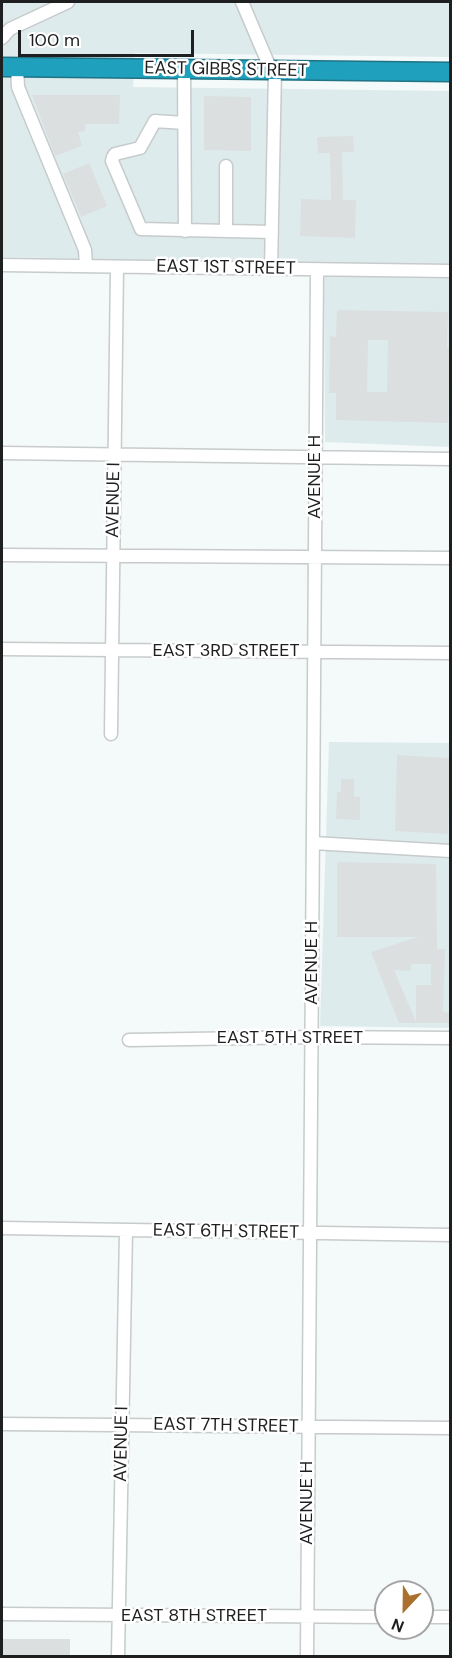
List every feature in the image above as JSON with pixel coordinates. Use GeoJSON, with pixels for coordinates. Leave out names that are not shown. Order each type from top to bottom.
{"type":"FeatureCollection","features":[{"type":"Feature","properties":{"kind":"highway","name":"EAST GIBBS STREET"},"geometry":{"type":"LineString","coordinates":[[9,67],[450,72]]}},
{"type":"Feature","properties":{"kind":"street"},"geometry":{"type":"LineString","coordinates":[[2,38],[10,29],[68,2]]}},
{"type":"Feature","properties":{"kind":"street"},"geometry":{"type":"LineString","coordinates":[[242,2],[273,70],[271,269]]}},
{"type":"Feature","properties":{"kind":"street"},"geometry":{"type":"LineString","coordinates":[[9,67],[85,250],[86,266]]}},
{"type":"Feature","properties":{"kind":"street"},"geometry":{"type":"LineString","coordinates":[[184,69],[185,231]]}},
{"type":"Feature","properties":{"kind":"street"},"geometry":{"type":"LineString","coordinates":[[184,123],[154,122],[140,148],[115,154],[112,161],[141,229],[272,232]]}},
{"type":"Feature","properties":{"kind":"street"},"geometry":{"type":"LineString","coordinates":[[226,166],[226,231]]}},
{"type":"Feature","properties":{"kind":"street","name":"EAST 1ST STREET"},"geometry":{"type":"LineString","coordinates":[[2,265],[450,271]]}},
{"type":"Feature","properties":{"kind":"street","name":"AVENUE I"},"geometry":{"type":"LineString","coordinates":[[111,734],[117,267]]}},
{"type":"Feature","properties":{"kind":"street","name":"AVENUE H"},"geometry":{"type":"LineString","coordinates":[[307,1656],[317,269]]}},
{"type":"Feature","properties":{"kind":"street"},"geometry":{"type":"LineString","coordinates":[[2,453],[450,459]]}},
{"type":"Feature","properties":{"kind":"street"},"geometry":{"type":"LineString","coordinates":[[2,555],[450,558]]}},
{"type":"Feature","properties":{"kind":"street","name":"EAST 3RD STREET"},"geometry":{"type":"LineString","coordinates":[[2,649],[450,653]]}},
{"type":"Feature","properties":{"kind":"street"},"geometry":{"type":"LineString","coordinates":[[313,843],[450,851]]}},
{"type":"Feature","properties":{"kind":"street","name":"EAST 5TH STREET"},"geometry":{"type":"LineString","coordinates":[[129,1040],[311,1037],[450,1038]]}},
{"type":"Feature","properties":{"kind":"street","name":"EAST 6TH STREET"},"geometry":{"type":"LineString","coordinates":[[2,1228],[450,1235]]}},
{"type":"Feature","properties":{"kind":"street","name":"AVENUE I"},"geometry":{"type":"LineString","coordinates":[[117,1656],[126,1231]]}},
{"type":"Feature","properties":{"kind":"street","name":"EAST 7TH STREET"},"geometry":{"type":"LineString","coordinates":[[2,1424],[450,1428]]}},
{"type":"Feature","properties":{"kind":"street","name":"EAST 8TH STREET"},"geometry":{"type":"LineString","coordinates":[[2,1614],[374,1617]]}},
{"type":"Feature","properties":{"kind":"street"},"geometry":{"type":"LineString","coordinates":[[434,1617],[450,1617]]}},
{"type":"Feature","properties":{"kind":"shaded area"},"geometry":{"type":"Polygon","coordinates":[[[2,2],[450,2],[450,57],[135,53],[133,87],[450,91],[450,447],[325,442],[324,264],[2,257],[2,2]]]}},
{"type":"Feature","properties":{"kind":"shaded area"},"geometry":{"type":"Polygon","coordinates":[[[329,742],[450,743],[450,1028],[320,1026],[329,742]]]}},
{"type":"Feature","properties":{"kind":"building"},"geometry":{"type":"Polygon","coordinates":[[[32,95],[120,95],[119,124],[85,124],[85,131],[78,132],[82,146],[55,156],[32,95]]]}},
{"type":"Feature","properties":{"kind":"building"},"geometry":{"type":"Polygon","coordinates":[[[204,96],[251,97],[251,151],[204,150],[204,96]]]}},
{"type":"Feature","properties":{"kind":"building"},"geometry":{"type":"Polygon","coordinates":[[[353,136],[354,152],[342,152],[343,200],[356,200],[355,238],[300,236],[301,199],[331,200],[330,153],[318,153],[317,137],[353,136]]]}},
{"type":"Feature","properties":{"kind":"building"},"geometry":{"type":"Polygon","coordinates":[[[89,163],[107,206],[81,217],[63,174],[89,163]]]}},
{"type":"Feature","properties":{"kind":"building"},"geometry":{"type":"Polygon","coordinates":[[[337,310],[448,312],[447,347],[450,347],[448,423],[336,420],[336,393],[329,393],[330,336],[336,337],[337,310]],[[368,340],[367,392],[387,392],[388,340],[368,340]]]}},
{"type":"Feature","properties":{"kind":"building"},"geometry":{"type":"Polygon","coordinates":[[[397,755],[450,758],[448,834],[395,831],[397,755]]]}},
{"type":"Feature","properties":{"kind":"building"},"geometry":{"type":"Polygon","coordinates":[[[341,779],[354,779],[354,797],[360,797],[360,820],[336,819],[337,792],[341,792],[341,779]]]}},
{"type":"Feature","properties":{"kind":"building"},"geometry":{"type":"Polygon","coordinates":[[[337,862],[436,864],[437,949],[445,949],[443,1012],[450,1013],[450,1023],[399,1023],[371,952],[418,937],[337,937],[337,862]],[[411,964],[411,971],[394,970],[416,1022],[416,985],[431,985],[431,964],[411,964]]]}},
{"type":"Feature","properties":{"kind":"building"},"geometry":{"type":"Polygon","coordinates":[[[2,1639],[70,1639],[70,1656],[2,1656],[2,1639]]]}}]}
